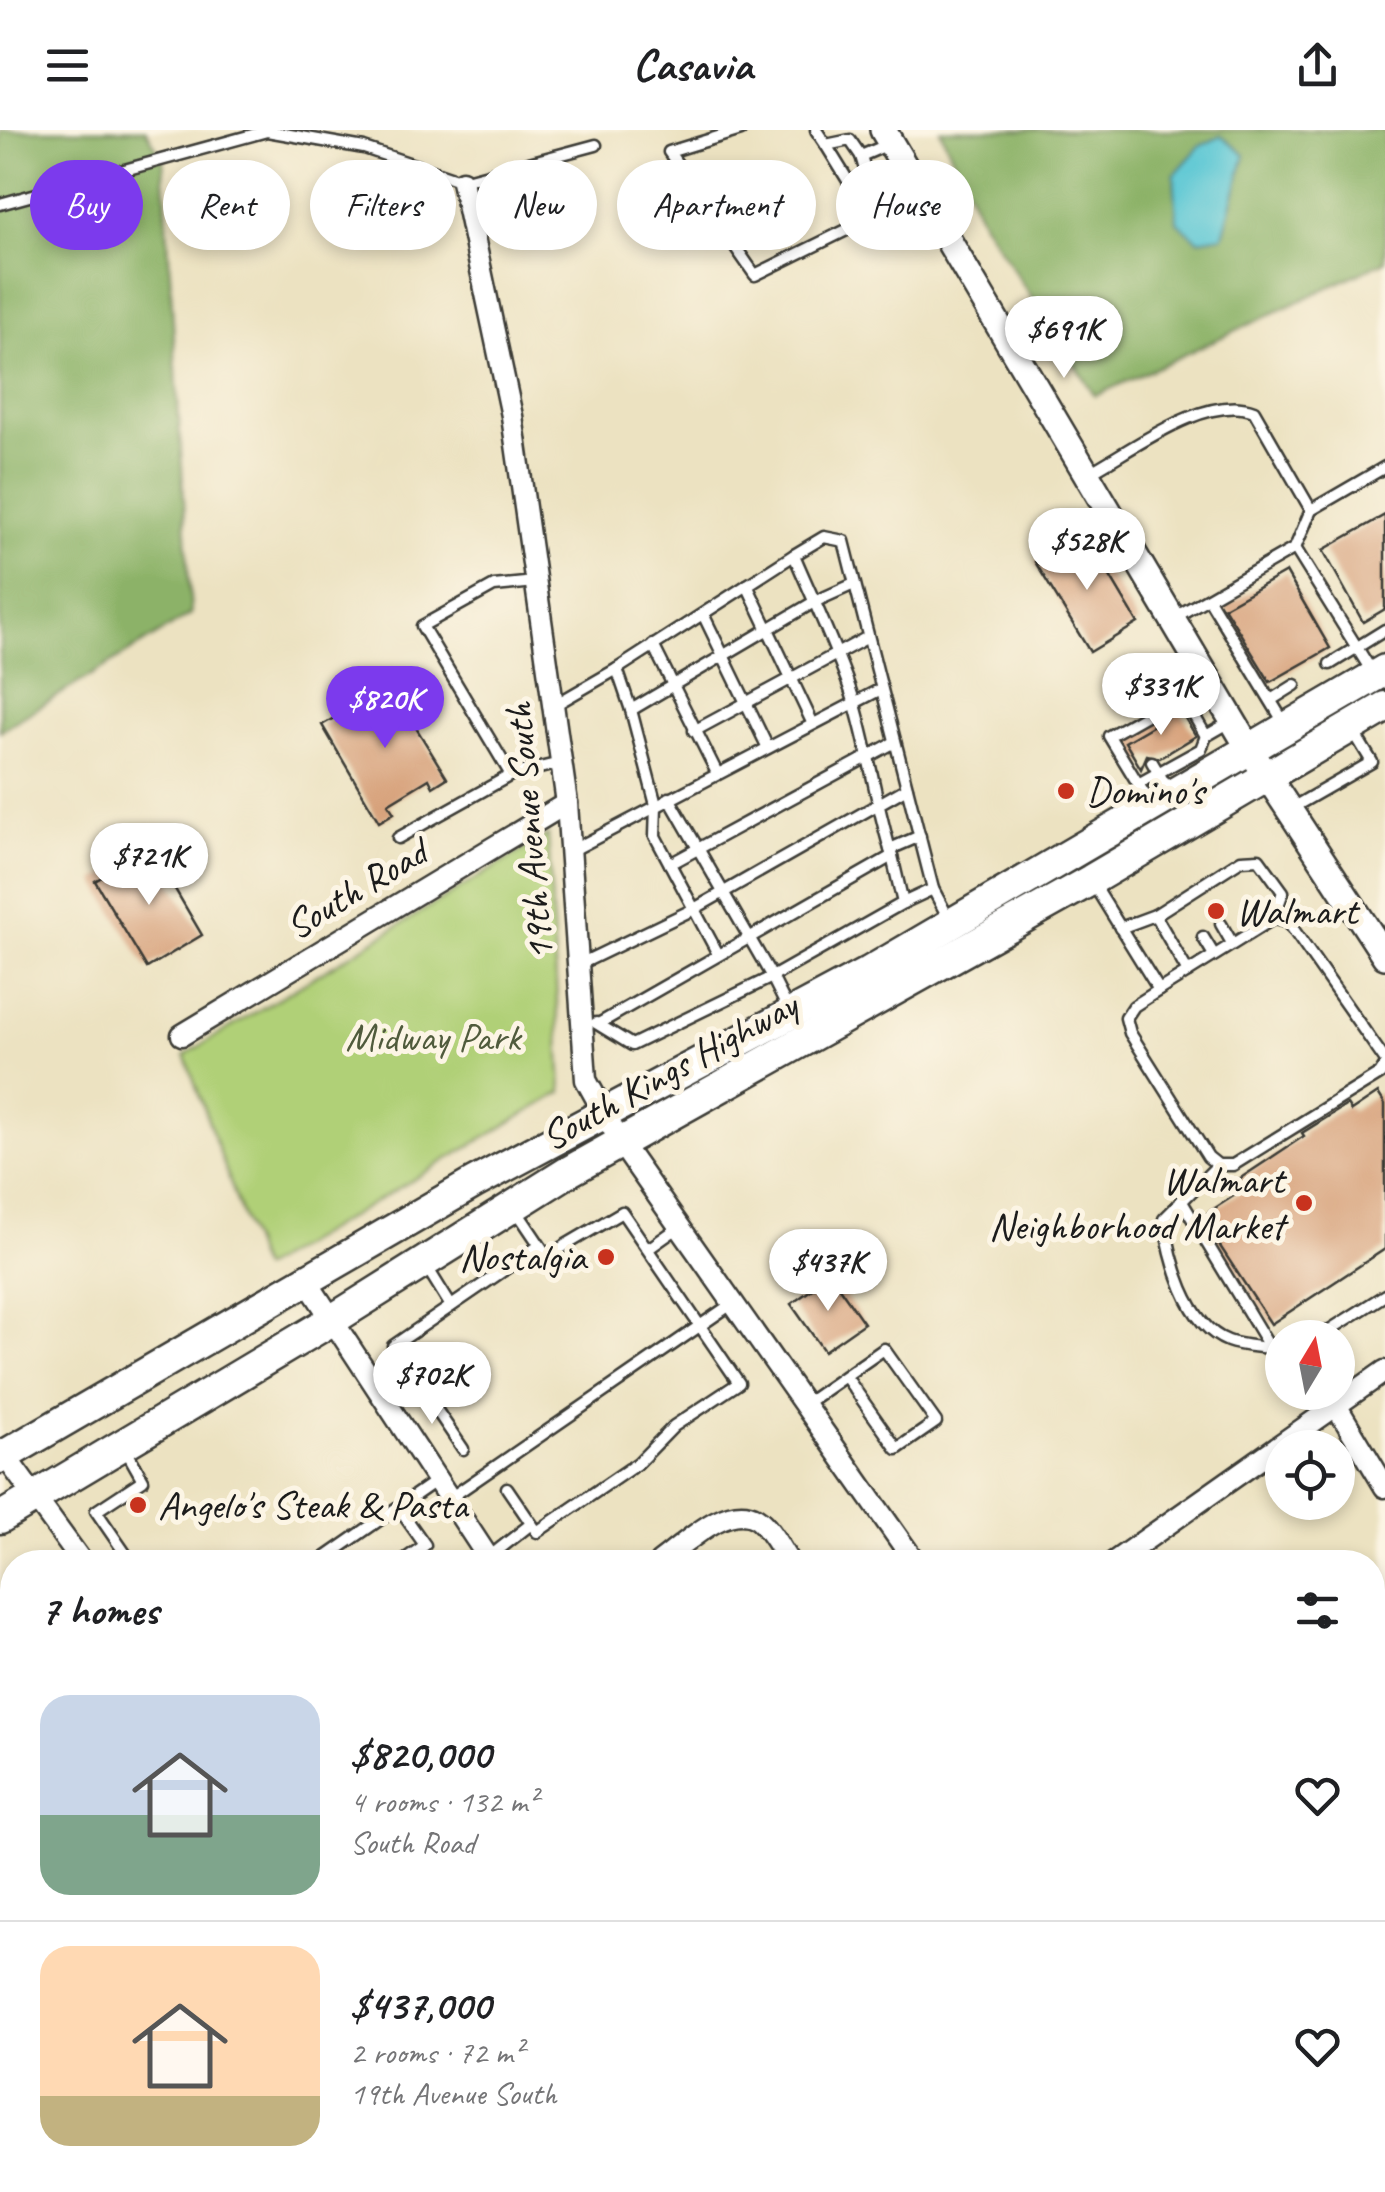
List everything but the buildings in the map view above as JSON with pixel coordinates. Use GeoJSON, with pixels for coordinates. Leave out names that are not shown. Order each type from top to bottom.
{"type":"FeatureCollection","features":[{"type":"Feature","properties":{"kind":"main road","name":"South Kings Highway"},"geometry":{"type":"LineString","coordinates":[[2,1455],[306,1280],[952,924],[1155,785],[1250,750],[1380,673]]}},
{"type":"Feature","properties":{"kind":"main road","name":"South Kings Highway"},"geometry":{"type":"LineString","coordinates":[[0,1518],[332,1320],[514,1206],[1091,880],[1385,707]]}},
{"type":"Feature","properties":{"kind":"street"},"geometry":{"type":"LineString","coordinates":[[886,137],[1232,721],[1385,956]]}},
{"type":"Feature","properties":{"kind":"street","name":"19th Avenue South"},"geometry":{"type":"LineString","coordinates":[[462,180],[512,416],[567,803],[577,966],[590,1023],[586,1080],[622,1144],[907,1550]]}},
{"type":"Feature","properties":{"kind":"street","name":"South Road"},"geometry":{"type":"LineString","coordinates":[[182,1034],[567,803]]}},
{"type":"Feature","properties":{"kind":"street"},"geometry":{"type":"LineString","coordinates":[[306,1280],[480,1550]]}},
{"type":"Feature","properties":{"kind":"street"},"geometry":{"type":"LineString","coordinates":[[1355,1389],[1385,1371]]}},
{"type":"Feature","properties":{"kind":"street"},"geometry":{"type":"LineString","coordinates":[[1131,1550],[1323,1410]]}},
{"type":"Feature","properties":{"kind":"street"},"geometry":{"type":"LineString","coordinates":[[1346,1410],[1385,1488]]}},
{"type":"Feature","properties":{"kind":"street"},"geometry":{"type":"LineString","coordinates":[[2,1455],[38,1495],[74,1550]]}},
{"type":"Feature","properties":{"kind":"street"},"geometry":{"type":"LineString","coordinates":[[677,1550],[722,1518],[739,1513],[760,1521],[781,1550]]}},
{"type":"Feature","properties":{"kind":"lane"},"geometry":{"type":"LineString","coordinates":[[741,130],[669,152],[755,275],[836,235]]}},
{"type":"Feature","properties":{"kind":"lane"},"geometry":{"type":"LineString","coordinates":[[816,130],[836,161]]}},
{"type":"Feature","properties":{"kind":"lane"},"geometry":{"type":"LineString","coordinates":[[0,204],[267,131],[364,148],[462,180],[596,145]]}},
{"type":"Feature","properties":{"kind":"lane"},"geometry":{"type":"LineString","coordinates":[[861,156],[886,137]]}},
{"type":"Feature","properties":{"kind":"lane"},"geometry":{"type":"LineString","coordinates":[[826,145],[850,140],[862,160]]}},
{"type":"Feature","properties":{"kind":"lane"},"geometry":{"type":"LineString","coordinates":[[1088,474],[1204,410],[1242,407],[1254,411],[1310,510]]}},
{"type":"Feature","properties":{"kind":"lane"},"geometry":{"type":"LineString","coordinates":[[1174,618],[1295,548],[1310,510],[1385,466]]}},
{"type":"Feature","properties":{"kind":"lane"},"geometry":{"type":"LineString","coordinates":[[553,706],[824,537],[844,541],[933,888],[952,924]]}},
{"type":"Feature","properties":{"kind":"lane"},"geometry":{"type":"LineString","coordinates":[[1295,548],[1356,648],[1380,673]]}},
{"type":"Feature","properties":{"kind":"lane"},"geometry":{"type":"LineString","coordinates":[[794,555],[853,700],[903,904]]}},
{"type":"Feature","properties":{"kind":"lane"},"geometry":{"type":"LineString","coordinates":[[511,775],[422,626],[494,586],[536,582]]}},
{"type":"Feature","properties":{"kind":"lane"},"geometry":{"type":"LineString","coordinates":[[631,710],[814,602],[854,584]]}},
{"type":"Feature","properties":{"kind":"lane"},"geometry":{"type":"LineString","coordinates":[[748,585],[812,722]]}},
{"type":"Feature","properties":{"kind":"lane"},"geometry":{"type":"LineString","coordinates":[[1208,598],[1288,728]]}},
{"type":"Feature","properties":{"kind":"lane"},"geometry":{"type":"LineString","coordinates":[[703,614],[767,746]]}},
{"type":"Feature","properties":{"kind":"lane"},"geometry":{"type":"LineString","coordinates":[[1330,664],[1385,630]]}},
{"type":"Feature","properties":{"kind":"lane"},"geometry":{"type":"LineString","coordinates":[[694,731],[868,637]]}},
{"type":"Feature","properties":{"kind":"lane"},"geometry":{"type":"LineString","coordinates":[[652,645],[716,773]]}},
{"type":"Feature","properties":{"kind":"lane"},"geometry":{"type":"LineString","coordinates":[[617,669],[656,805],[656,836],[718,954]]}},
{"type":"Feature","properties":{"kind":"lane"},"geometry":{"type":"LineString","coordinates":[[1155,785],[1109,736],[1162,713],[1208,680]]}},
{"type":"Feature","properties":{"kind":"lane"},"geometry":{"type":"LineString","coordinates":[[1271,700],[1294,686]]}},
{"type":"Feature","properties":{"kind":"lane"},"geometry":{"type":"LineString","coordinates":[[570,851],[853,700],[881,689]]}},
{"type":"Feature","properties":{"kind":"lane"},"geometry":{"type":"LineString","coordinates":[[1182,695],[1206,736]]}},
{"type":"Feature","properties":{"kind":"lane"},"geometry":{"type":"LineString","coordinates":[[1194,768],[1206,736],[1232,721]]}},
{"type":"Feature","properties":{"kind":"lane"},"geometry":{"type":"LineString","coordinates":[[1129,725],[1136,736]]}},
{"type":"Feature","properties":{"kind":"lane"},"geometry":{"type":"LineString","coordinates":[[1289,809],[1372,762],[1351,727]]}},
{"type":"Feature","properties":{"kind":"lane"},"geometry":{"type":"LineString","coordinates":[[670,864],[895,742]]}},
{"type":"Feature","properties":{"kind":"lane"},"geometry":{"type":"LineString","coordinates":[[1181,745],[1194,768]]}},
{"type":"Feature","properties":{"kind":"lane"},"geometry":{"type":"LineString","coordinates":[[398,838],[511,775],[561,763]]}},
{"type":"Feature","properties":{"kind":"lane"},"geometry":{"type":"LineString","coordinates":[[577,966],[694,909],[878,801],[907,788]]}},
{"type":"Feature","properties":{"kind":"lane"},"geometry":{"type":"LineString","coordinates":[[669,798],[791,1014]]}},
{"type":"Feature","properties":{"kind":"lane"},"geometry":{"type":"LineString","coordinates":[[590,1023],[749,937],[920,836]]}},
{"type":"Feature","properties":{"kind":"lane"},"geometry":{"type":"LineString","coordinates":[[1120,928],[1155,915],[1241,860],[1259,859],[1283,892],[1268,922]]}},
{"type":"Feature","properties":{"kind":"lane"},"geometry":{"type":"LineString","coordinates":[[1226,869],[1234,880]]}},
{"type":"Feature","properties":{"kind":"lane"},"geometry":{"type":"LineString","coordinates":[[1091,880],[1159,990]]}},
{"type":"Feature","properties":{"kind":"lane"},"geometry":{"type":"LineString","coordinates":[[590,1023],[632,1044],[772,977],[933,888]]}},
{"type":"Feature","properties":{"kind":"lane"},"geometry":{"type":"LineString","coordinates":[[1198,888],[1205,900]]}},
{"type":"Feature","properties":{"kind":"lane"},"geometry":{"type":"LineString","coordinates":[[1180,899],[1187,912]]}},
{"type":"Feature","properties":{"kind":"lane"},"geometry":{"type":"LineString","coordinates":[[1252,906],[1268,922]]}},
{"type":"Feature","properties":{"kind":"lane"},"geometry":{"type":"LineString","coordinates":[[1155,915],[1188,972]]}},
{"type":"Feature","properties":{"kind":"lane"},"geometry":{"type":"LineString","coordinates":[[1218,1166],[1208,1157],[1130,1033],[1126,1018],[1134,1006],[1268,922],[1288,922],[1385,1063],[1380,1074],[1248,1156],[1232,1165],[1218,1166],[1164,1219],[1168,1246],[1192,1304],[1227,1341],[1265,1347]]}},
{"type":"Feature","properties":{"kind":"lane"},"geometry":{"type":"LineString","coordinates":[[1220,924],[1232,944]]}},
{"type":"Feature","properties":{"kind":"lane"},"geometry":{"type":"LineString","coordinates":[[1203,937],[1214,955]]}},
{"type":"Feature","properties":{"kind":"lane"},"geometry":{"type":"LineString","coordinates":[[1181,1200],[1265,1340]]}},
{"type":"Feature","properties":{"kind":"lane"},"geometry":{"type":"LineString","coordinates":[[507,1488],[537,1532],[638,1462],[674,1426],[739,1383],[622,1212],[547,1256],[514,1206]]}},
{"type":"Feature","properties":{"kind":"lane"},"geometry":{"type":"LineString","coordinates":[[648,1249],[679,1227]]}},
{"type":"Feature","properties":{"kind":"lane"},"geometry":{"type":"LineString","coordinates":[[463,1449],[393,1346],[539,1246]]}},
{"type":"Feature","properties":{"kind":"lane"},"geometry":{"type":"LineString","coordinates":[[424,1262],[451,1306]]}},
{"type":"Feature","properties":{"kind":"lane"},"geometry":{"type":"LineString","coordinates":[[1345,1320],[1385,1295]]}},
{"type":"Feature","properties":{"kind":"lane"},"geometry":{"type":"LineString","coordinates":[[449,1499],[733,1303]]}},
{"type":"Feature","properties":{"kind":"lane"},"geometry":{"type":"LineString","coordinates":[[804,1405],[884,1349],[936,1422],[897,1449],[846,1376]]}},
{"type":"Feature","properties":{"kind":"lane"},"geometry":{"type":"LineString","coordinates":[[388,1405],[418,1383]]}},
{"type":"Feature","properties":{"kind":"lane"},"geometry":{"type":"LineString","coordinates":[[123,1444],[143,1480],[96,1511],[124,1550]]}},
{"type":"Feature","properties":{"kind":"lane"},"geometry":{"type":"LineString","coordinates":[[337,1550],[437,1480]]}},
{"type":"Feature","properties":{"kind":"lane"},"geometry":{"type":"LineString","coordinates":[[398,1507],[425,1546],[419,1550]]}},
{"type":"Feature","properties":{"kind":"lane"},"geometry":{"type":"LineString","coordinates":[[500,1550],[532,1524]]}},
{"type":"Feature","properties":{"kind":"green space"},"geometry":{"type":"Polygon","coordinates":[[[0,130],[146,130],[163,159],[163,250],[169,250],[191,614],[0,731],[0,130]]]}},
{"type":"Feature","properties":{"kind":"green space"},"geometry":{"type":"Polygon","coordinates":[[[940,130],[1385,130],[1385,261],[1095,396],[983,223],[974,204],[974,160],[954,160],[940,130]]]}},
{"type":"Feature","properties":{"kind":"green space","name":"Midway Park"},"geometry":{"type":"Polygon","coordinates":[[[548,835],[562,1092],[261,1269],[185,1055],[548,835]]]}},
{"type":"Feature","properties":{"kind":"water"},"geometry":{"type":"Polygon","coordinates":[[[1221,136],[1245,155],[1223,236],[1198,240],[1177,222],[1174,175],[1200,146],[1221,136]]]}},
{"type":"Feature","properties":{"kind":"place","name":"Domino's"},"geometry":{"type":"Point","coordinates":[1066,791]}},
{"type":"Feature","properties":{"kind":"place","name":"Walmart"},"geometry":{"type":"Point","coordinates":[1216,911]}},
{"type":"Feature","properties":{"kind":"place","name":"Walmart Neighborhood Market"},"geometry":{"type":"Point","coordinates":[1304,1203]}},
{"type":"Feature","properties":{"kind":"place","name":"Nostalgia"},"geometry":{"type":"Point","coordinates":[606,1257]}},
{"type":"Feature","properties":{"kind":"place","name":"Angelo's Steak & Pasta"},"geometry":{"type":"Point","coordinates":[138,1505]}}]}
